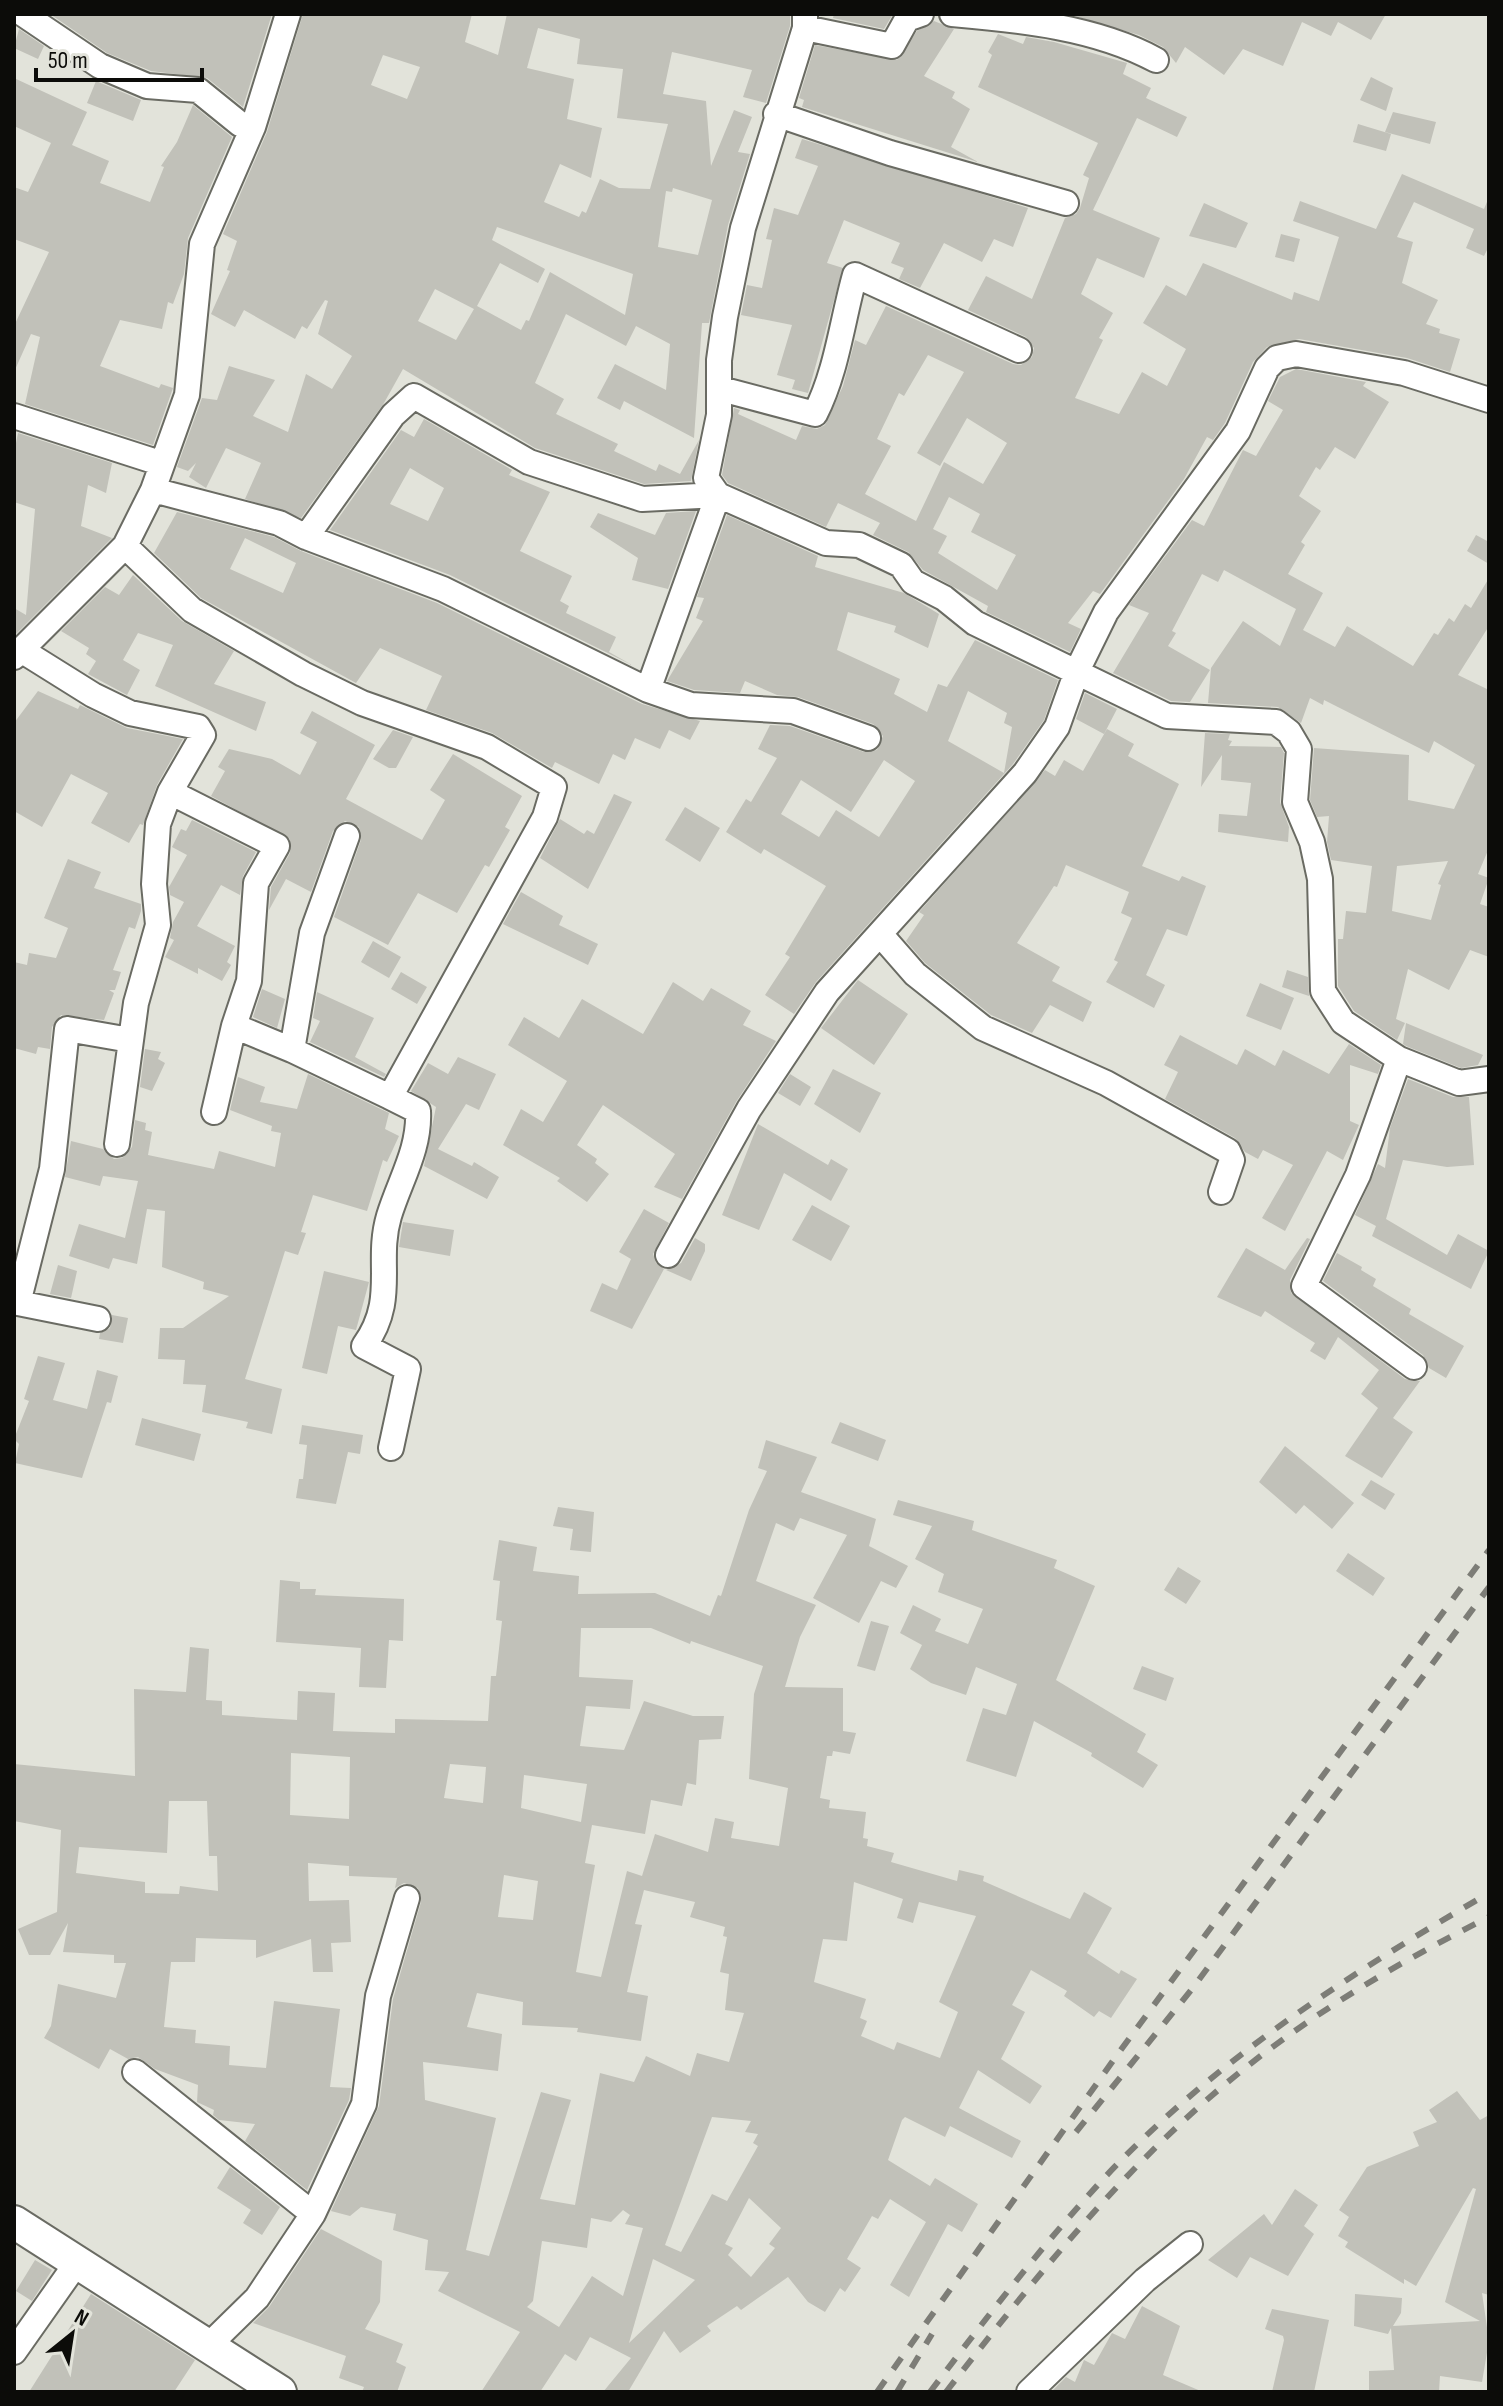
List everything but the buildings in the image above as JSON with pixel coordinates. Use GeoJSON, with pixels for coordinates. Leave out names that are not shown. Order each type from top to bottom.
{"type":"FeatureCollection","features":[{"type":"Feature","properties":{"kind":"street"},"geometry":{"type":"LineString","coordinates":[[23,14],[100,66],[147,86],[198,90],[240,124],[253,127]]}},
{"type":"Feature","properties":{"kind":"street"},"geometry":{"type":"LineString","coordinates":[[117,1144],[136,1003],[158,925],[155,842],[170,792],[203,735],[201,730],[130,713],[17,653],[125,546],[153,490],[160,463],[187,395],[202,244],[253,127],[288,14]]}},
{"type":"Feature","properties":{"kind":"street"},"geometry":{"type":"LineString","coordinates":[[718,495],[706,478],[721,389],[719,360],[725,317],[743,228],[805,21],[892,46],[907,19],[921,14]]}},
{"type":"Feature","properties":{"kind":"street"},"geometry":{"type":"LineString","coordinates":[[952,14],[1003,18],[1092,35],[1134,48],[1156,60]]}},
{"type":"Feature","properties":{"kind":"street"},"geometry":{"type":"LineString","coordinates":[[776,114],[890,153],[1066,203]]}},
{"type":"Feature","properties":{"kind":"street"},"geometry":{"type":"LineString","coordinates":[[721,389],[815,414],[831,382],[835,347],[855,275],[1019,350]]}},
{"type":"Feature","properties":{"kind":"street"},"geometry":{"type":"LineString","coordinates":[[668,1255],[749,1109],[827,992],[959,842],[1025,773],[1057,727],[1077,671],[1120,590],[1238,431],[1267,368],[1277,358],[1296,354],[1404,373],[1489,400]]}},
{"type":"Feature","properties":{"kind":"street"},"geometry":{"type":"LineString","coordinates":[[306,537],[393,415],[414,396],[529,462],[642,499],[718,495],[826,543],[859,545],[901,565],[913,582],[944,598],[975,623],[1167,716],[1276,722],[1289,732],[1299,749],[1295,802],[1312,842],[1320,879],[1324,916],[1323,991],[1343,1022],[1399,1059],[1459,1083],[1489,1079]]}},
{"type":"Feature","properties":{"kind":"street"},"geometry":{"type":"LineString","coordinates":[[14,416],[160,463]]}},
{"type":"Feature","properties":{"kind":"street"},"geometry":{"type":"LineString","coordinates":[[153,490],[279,523],[306,537],[443,589],[648,690],[691,705],[793,711],[868,738]]}},
{"type":"Feature","properties":{"kind":"street"},"geometry":{"type":"LineString","coordinates":[[648,690],[718,495]]}},
{"type":"Feature","properties":{"kind":"street"},"geometry":{"type":"LineString","coordinates":[[125,546],[192,610],[303,674],[362,703],[487,747],[554,787],[545,817],[390,1097]]}},
{"type":"Feature","properties":{"kind":"street"},"geometry":{"type":"LineString","coordinates":[[170,792],[277,846],[256,883],[251,913],[249,981],[234,1026],[214,1112]]}},
{"type":"Feature","properties":{"kind":"street"},"geometry":{"type":"LineString","coordinates":[[292,1050],[312,933],[347,836]]}},
{"type":"Feature","properties":{"kind":"street"},"geometry":{"type":"LineString","coordinates":[[880,934],[915,974],[983,1028],[1106,1083],[1228,1151],[1232,1160],[1221,1192]]}},
{"type":"Feature","properties":{"kind":"street"},"geometry":{"type":"LineString","coordinates":[[234,1026],[292,1050],[418,1111],[419,1135],[388,1219],[385,1293],[378,1327],[364,1346],[408,1369],[391,1448]]}},
{"type":"Feature","properties":{"kind":"street"},"geometry":{"type":"LineString","coordinates":[[98,1319],[18,1303],[52,1169],[67,1029],[130,1040]]}},
{"type":"Feature","properties":{"kind":"street"},"geometry":{"type":"LineString","coordinates":[[1399,1059],[1358,1175],[1304,1286],[1414,1367]]}},
{"type":"Feature","properties":{"kind":"street"},"geometry":{"type":"LineString","coordinates":[[208,2346],[257,2298],[313,2214],[364,2104],[378,1996],[407,1898]]}},
{"type":"Feature","properties":{"kind":"street"},"geometry":{"type":"LineString","coordinates":[[135,2072],[313,2214]]}},
{"type":"Feature","properties":{"kind":"street"},"geometry":{"type":"LineString","coordinates":[[14,2222],[280,2392]]}},
{"type":"Feature","properties":{"kind":"street"},"geometry":{"type":"LineString","coordinates":[[1029,2392],[1145,2280],[1190,2244]]}},
{"type":"Feature","properties":{"kind":"street"},"geometry":{"type":"LineString","coordinates":[[14,2352],[76,2264]]}},
{"type":"Feature","properties":{"kind":"railway"},"geometry":{"type":"LineString","coordinates":[[877,2392],[1120,2051],[1489,1550]]}},
{"type":"Feature","properties":{"kind":"railway"},"geometry":{"type":"LineString","coordinates":[[1076,2132],[1192,1989],[1489,1587]]}},
{"type":"Feature","properties":{"kind":"railway"},"geometry":{"type":"LineString","coordinates":[[930,2392],[1015,2282],[1106,2176],[1148,2134],[1239,2056],[1287,2021],[1386,1955],[1489,1893]]}},
{"type":"Feature","properties":{"kind":"railway"},"geometry":{"type":"LineString","coordinates":[[946,2392],[1043,2271],[1111,2193],[1184,2120],[1254,2061],[1318,2015],[1419,1954],[1489,1917]]}},
{"type":"Feature","properties":{"kind":"railway"},"geometry":{"type":"LineString","coordinates":[[897,2392],[932,2334]]}}]}
